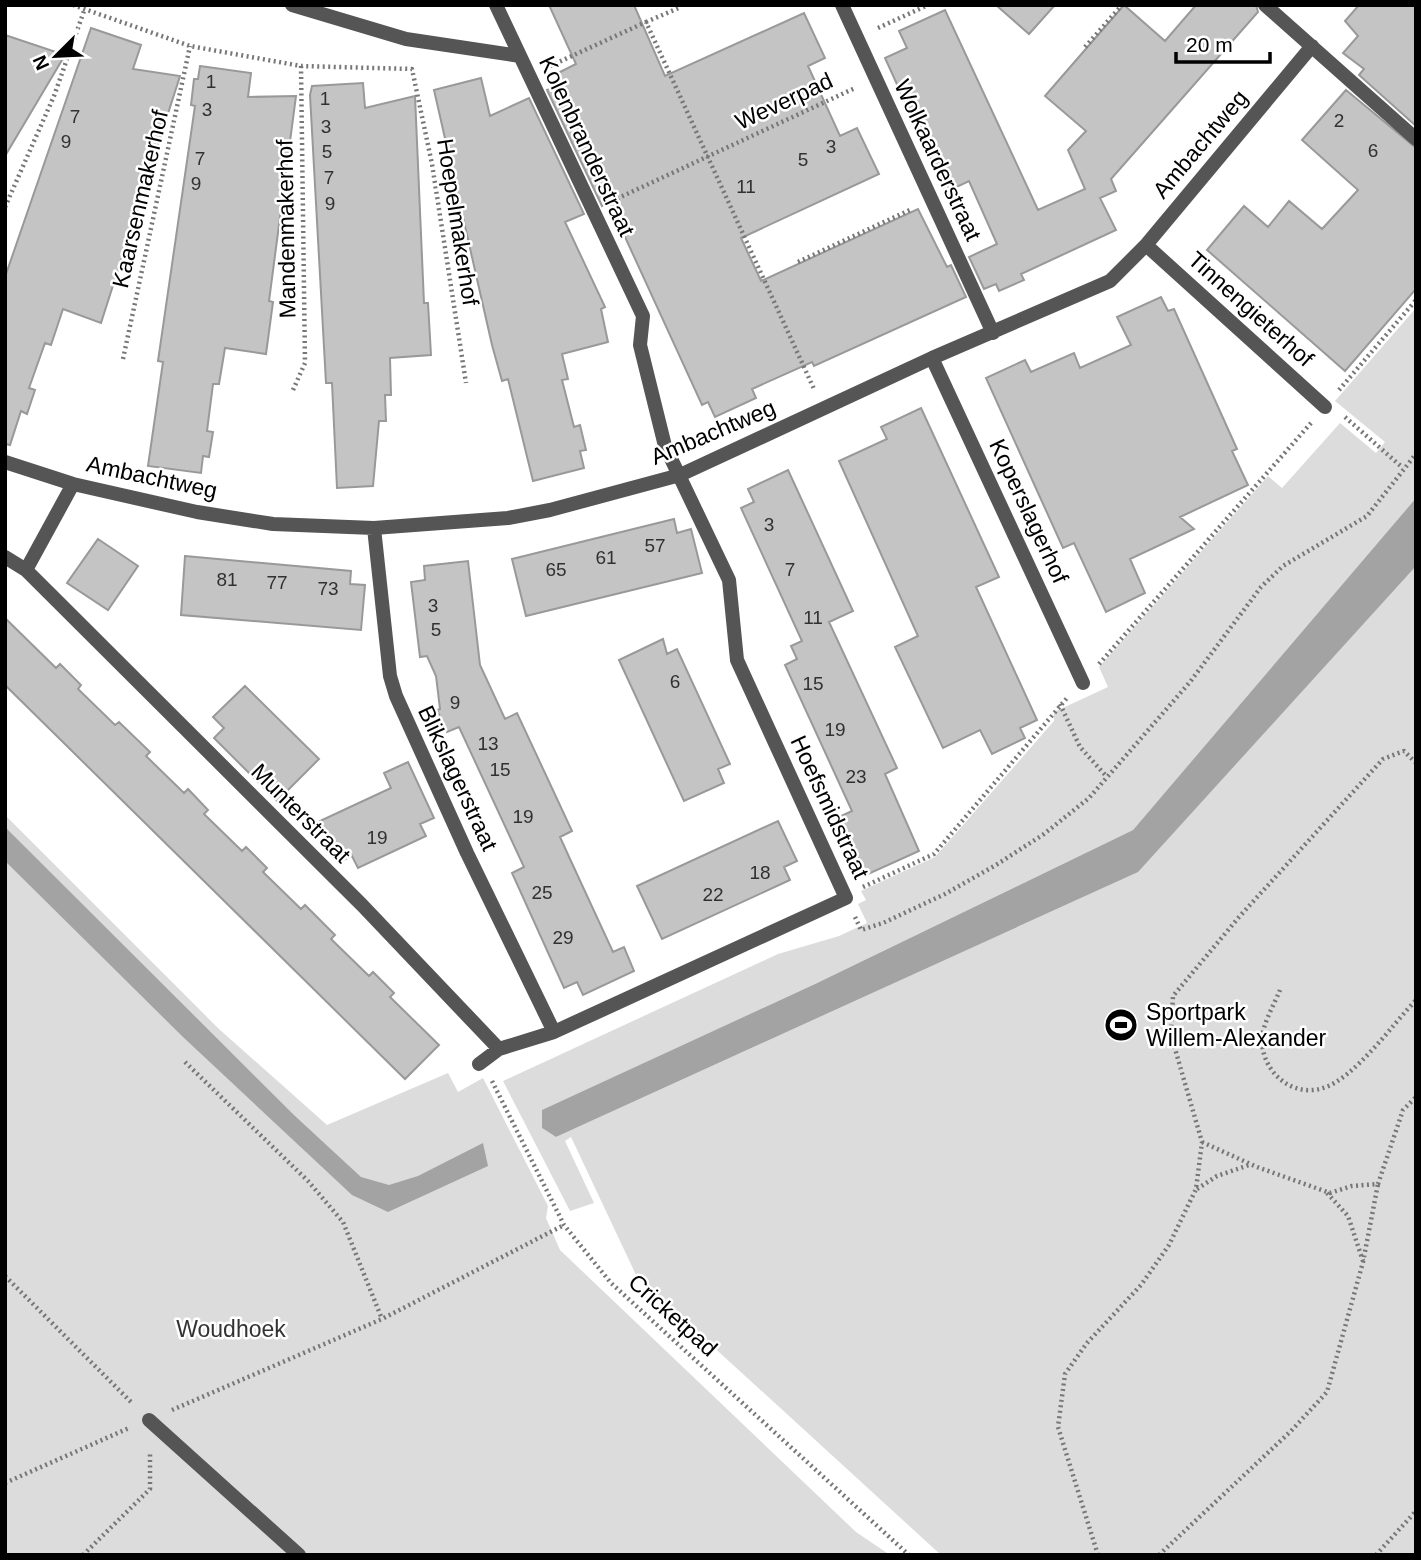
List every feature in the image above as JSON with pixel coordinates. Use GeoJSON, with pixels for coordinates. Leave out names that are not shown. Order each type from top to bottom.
{"type":"FeatureCollection","features":[{"type":"Feature","properties":{"kind":"street","name":"Kolenbranderstraat"},"geometry":{"type":"LineString","coordinates":[[292,5],[406,39],[520,56],[643,316],[640,345],[665,446],[680,475]]}},
{"type":"Feature","properties":{"kind":"street"},"geometry":{"type":"LineString","coordinates":[[496,5],[520,56]]}},
{"type":"Feature","properties":{"kind":"street","name":"Wolkaarderstraat"},"geometry":{"type":"LineString","coordinates":[[842,5],[993,334]]}},
{"type":"Feature","properties":{"kind":"street"},"geometry":{"type":"LineString","coordinates":[[1265,5],[1416,139]]}},
{"type":"Feature","properties":{"kind":"street","name":"Ambachtweg"},"geometry":{"type":"LineString","coordinates":[[5,462],[73,484],[197,512],[273,524],[373,528],[509,518],[550,510],[680,475],[932,358],[993,334],[1110,281],[1146,245],[1312,46]]}},
{"type":"Feature","properties":{"kind":"street","name":"Tinnengieterhof"},"geometry":{"type":"LineString","coordinates":[[1146,245],[1325,407]]}},
{"type":"Feature","properties":{"kind":"street","name":"Koperslagerhof"},"geometry":{"type":"LineString","coordinates":[[932,358],[1083,683]]}},
{"type":"Feature","properties":{"kind":"street","name":"Hoefsmidstraat"},"geometry":{"type":"LineString","coordinates":[[554,1032],[846,898],[737,660],[729,580],[680,475]]}},
{"type":"Feature","properties":{"kind":"street"},"geometry":{"type":"LineString","coordinates":[[26,570],[73,484]]}},
{"type":"Feature","properties":{"kind":"street","name":"Blikslagerstraat"},"geometry":{"type":"LineString","coordinates":[[373,528],[390,676],[396,696],[467,853],[554,1032]]}},
{"type":"Feature","properties":{"kind":"street","name":"Munterstraat"},"geometry":{"type":"LineString","coordinates":[[5,557],[26,570],[362,905],[499,1049]]}},
{"type":"Feature","properties":{"kind":"street"},"geometry":{"type":"LineString","coordinates":[[479,1064],[499,1049],[554,1032]]}},
{"type":"Feature","properties":{"kind":"street"},"geometry":{"type":"LineString","coordinates":[[149,1419],[299,1555]]}},
{"type":"Feature","properties":{"kind":"path"},"geometry":{"type":"LineString","coordinates":[[73,5],[190,46],[301,66]]}},
{"type":"Feature","properties":{"kind":"path"},"geometry":{"type":"LineString","coordinates":[[857,38],[928,5]]}},
{"type":"Feature","properties":{"kind":"path"},"geometry":{"type":"LineString","coordinates":[[1085,47],[1122,5]]}},
{"type":"Feature","properties":{"kind":"path"},"geometry":{"type":"LineString","coordinates":[[530,76],[681,7]]}},
{"type":"Feature","properties":{"kind":"path"},"geometry":{"type":"LineString","coordinates":[[5,207],[54,96],[84,11]]}},
{"type":"Feature","properties":{"kind":"path"},"geometry":{"type":"LineString","coordinates":[[646,22],[823,409]]}},
{"type":"Feature","properties":{"kind":"path","name":"Kaarsenmakerhof"},"geometry":{"type":"LineString","coordinates":[[123,359],[190,46]]}},
{"type":"Feature","properties":{"kind":"path","name":"Hoepelmakerhof"},"geometry":{"type":"LineString","coordinates":[[301,66],[412,69],[432,164],[466,383]]}},
{"type":"Feature","properties":{"kind":"path","name":"Mandenmakerhof"},"geometry":{"type":"LineString","coordinates":[[293,390],[305,363],[301,66]]}},
{"type":"Feature","properties":{"kind":"path","name":"Weverpad"},"geometry":{"type":"LineString","coordinates":[[593,210],[875,79]]}},
{"type":"Feature","properties":{"kind":"path"},"geometry":{"type":"LineString","coordinates":[[798,262],[931,200]]}},
{"type":"Feature","properties":{"kind":"path"},"geometry":{"type":"LineString","coordinates":[[1416,300],[1083,683],[1050,714],[1051,719],[934,854],[860,888],[846,898],[861,930],[883,923],[945,894],[1035,840],[1089,798],[1190,682],[1261,587],[1283,566],[1367,516],[1416,454]]}},
{"type":"Feature","properties":{"kind":"path"},"geometry":{"type":"LineString","coordinates":[[1325,407],[1345,416],[1404,468]]}},
{"type":"Feature","properties":{"kind":"path"},"geometry":{"type":"LineString","coordinates":[[1060,704],[1080,747],[1107,777]]}},
{"type":"Feature","properties":{"kind":"path"},"geometry":{"type":"LineString","coordinates":[[1098,1555],[1058,1427],[1065,1374],[1087,1343],[1141,1285],[1169,1245],[1196,1189],[1202,1142],[1171,1035],[1173,996],[1239,917],[1383,759],[1404,751],[1416,762]]}},
{"type":"Feature","properties":{"kind":"path"},"geometry":{"type":"LineString","coordinates":[[1280,990],[1261,1038],[1264,1059],[1278,1080],[1302,1089],[1324,1088],[1358,1065],[1416,1000]]}},
{"type":"Feature","properties":{"kind":"path","name":"Cricketpad"},"geometry":{"type":"LineString","coordinates":[[499,1049],[489,1075],[564,1225],[611,1283],[909,1555]]}},
{"type":"Feature","properties":{"kind":"path"},"geometry":{"type":"LineString","coordinates":[[185,1062],[308,1181],[343,1222],[382,1319]]}},
{"type":"Feature","properties":{"kind":"path"},"geometry":{"type":"LineString","coordinates":[[1159,1555],[1291,1431],[1327,1392],[1363,1262],[1378,1184],[1402,1110],[1416,1097]]}},
{"type":"Feature","properties":{"kind":"path"},"geometry":{"type":"LineString","coordinates":[[1202,1142],[1251,1164],[1326,1191],[1378,1184]]}},
{"type":"Feature","properties":{"kind":"path"},"geometry":{"type":"LineString","coordinates":[[1196,1189],[1217,1176],[1251,1164]]}},
{"type":"Feature","properties":{"kind":"path"},"geometry":{"type":"LineString","coordinates":[[1326,1191],[1348,1216],[1363,1262]]}},
{"type":"Feature","properties":{"kind":"path"},"geometry":{"type":"LineString","coordinates":[[5,1483],[382,1319],[564,1225]]}},
{"type":"Feature","properties":{"kind":"path"},"geometry":{"type":"LineString","coordinates":[[5,1276],[149,1419],[150,1489],[83,1555]]}},
{"type":"Feature","properties":{"kind":"path"},"geometry":{"type":"LineString","coordinates":[[1376,1555],[1416,1511]]}},
{"type":"Feature","properties":{"kind":"green space","name":"Sportpark Willem-Alexander"},"geometry":{"type":"Polygon","coordinates":[[[1416,308],[1416,498],[1133,830],[815,984],[543,1110],[542,1128],[556,1137],[1109,885],[1416,563],[1416,1555],[941,1555],[637,1277],[571,1137],[565,1141],[594,1203],[570,1211],[503,1081],[778,954],[839,936],[867,923],[858,904],[866,900],[861,891],[935,857],[1054,721],[1054,712],[1108,687],[1099,667],[1268,476],[1282,488],[1340,423],[1376,453],[1385,442],[1335,401],[1416,308]]]}},
{"type":"Feature","properties":{"kind":"green space","name":"Woudhoek"},"geometry":{"type":"Polygon","coordinates":[[[5,815],[219,1029],[327,1125],[448,1073],[458,1092],[483,1078],[548,1206],[546,1218],[560,1250],[856,1532],[890,1555],[5,1555],[5,815]]]}},
{"type":"Feature","properties":{"kind":"shaded area"},"geometry":{"type":"Polygon","coordinates":[[[1416,498],[1416,566],[1138,872],[556,1137],[542,1128],[542,1110],[815,984],[1133,830],[1416,498]]]}},
{"type":"Feature","properties":{"kind":"shaded area"},"geometry":{"type":"Polygon","coordinates":[[[5,827],[295,1116],[361,1177],[389,1185],[418,1176],[483,1143],[488,1166],[388,1212],[352,1195],[183,1037],[5,861],[5,827]]]}},
{"type":"Feature","properties":{"kind":"building"},"geometry":{"type":"Polygon","coordinates":[[[549,5],[634,5],[665,76],[804,13],[825,58],[808,66],[840,136],[857,128],[879,174],[741,238],[761,281],[918,209],[947,267],[951,265],[966,297],[814,366],[812,362],[752,389],[756,398],[715,417],[708,402],[702,405],[609,202],[602,206],[547,90],[561,84],[556,74],[576,64],[549,5]]]}},
{"type":"Feature","properties":{"kind":"building"},"geometry":{"type":"Polygon","coordinates":[[[996,5],[1055,5],[1029,34],[996,5]]]}},
{"type":"Feature","properties":{"kind":"building"},"geometry":{"type":"Polygon","coordinates":[[[1124,5],[1165,41],[1196,5],[1256,5],[1258,12],[1111,179],[1116,191],[1100,198],[1116,230],[1021,274],[1024,280],[999,291],[996,284],[984,289],[969,257],[997,244],[969,181],[946,192],[885,58],[907,48],[899,31],[945,10],[1038,210],[1085,189],[1068,150],[1086,131],[1045,96],[1124,5]]]}},
{"type":"Feature","properties":{"kind":"building"},"geometry":{"type":"Polygon","coordinates":[[[1359,5],[1416,5],[1416,126],[1359,75],[1364,69],[1343,53],[1358,36],[1345,21],[1359,5]]]}},
{"type":"Feature","properties":{"kind":"building"},"geometry":{"type":"Polygon","coordinates":[[[91,28],[141,45],[133,69],[180,76],[101,323],[63,309],[51,345],[45,343],[29,388],[35,390],[27,414],[21,411],[10,445],[5,444],[5,277],[91,28]]]}},
{"type":"Feature","properties":{"kind":"building"},"geometry":{"type":"Polygon","coordinates":[[[5,35],[65,55],[5,156],[5,35]]]}},
{"type":"Feature","properties":{"kind":"building"},"geometry":{"type":"Polygon","coordinates":[[[200,66],[251,73],[248,97],[296,96],[269,301],[273,302],[266,354],[225,348],[219,384],[213,384],[207,431],[213,432],[209,457],[203,456],[201,473],[148,466],[163,362],[158,361],[195,106],[191,105],[194,79],[198,79],[200,66]]]}},
{"type":"Feature","properties":{"kind":"building"},"geometry":{"type":"Polygon","coordinates":[[[481,78],[490,116],[529,98],[584,214],[565,222],[605,307],[601,309],[608,342],[562,354],[568,379],[562,380],[574,427],[580,425],[586,450],[580,451],[584,468],[533,481],[508,379],[502,381],[492,345],[434,90],[481,78]]]}},
{"type":"Feature","properties":{"kind":"building"},"geometry":{"type":"Polygon","coordinates":[[[363,83],[365,108],[415,96],[424,303],[428,303],[431,355],[390,358],[391,395],[385,395],[386,421],[379,421],[373,486],[337,488],[332,383],[326,383],[310,95],[312,86],[363,83]]]}},
{"type":"Feature","properties":{"kind":"building"},"geometry":{"type":"Polygon","coordinates":[[[1346,90],[1416,148],[1416,289],[1345,371],[1207,250],[1244,206],[1268,227],[1289,201],[1322,229],[1358,190],[1302,140],[1346,90]]]}},
{"type":"Feature","properties":{"kind":"building"},"geometry":{"type":"Polygon","coordinates":[[[1161,297],[1168,311],[1174,309],[1237,449],[1232,451],[1248,485],[1180,517],[1194,529],[1130,559],[1145,593],[1106,612],[1074,543],[1063,548],[986,378],[1025,360],[1031,372],[1074,353],[1080,368],[1131,345],[1117,317],[1161,297]]]}},
{"type":"Feature","properties":{"kind":"building"},"geometry":{"type":"Polygon","coordinates":[[[921,408],[999,577],[976,587],[1037,720],[1020,728],[1025,738],[992,754],[980,730],[943,748],[895,647],[918,636],[839,461],[887,439],[881,427],[921,408]]]}},
{"type":"Feature","properties":{"kind":"building"},"geometry":{"type":"Polygon","coordinates":[[[788,470],[853,611],[829,622],[897,768],[885,774],[919,851],[866,875],[839,817],[852,811],[785,665],[797,659],[791,646],[802,641],[741,508],[754,502],[748,489],[788,470]]]}},
{"type":"Feature","properties":{"kind":"building"},"geometry":{"type":"Polygon","coordinates":[[[674,519],[677,533],[691,529],[702,573],[526,616],[512,559],[674,519]]]}},
{"type":"Feature","properties":{"kind":"building"},"geometry":{"type":"Polygon","coordinates":[[[98,539],[138,566],[108,610],[67,583],[98,539]]]}},
{"type":"Feature","properties":{"kind":"building"},"geometry":{"type":"Polygon","coordinates":[[[185,556],[351,571],[350,584],[365,585],[361,630],[181,615],[185,556]]]}},
{"type":"Feature","properties":{"kind":"building"},"geometry":{"type":"Polygon","coordinates":[[[468,561],[480,665],[505,719],[517,713],[572,831],[560,837],[613,952],[624,947],[634,971],[583,995],[577,982],[564,988],[512,873],[524,867],[459,727],[447,732],[437,710],[440,709],[436,676],[427,656],[420,657],[411,582],[425,580],[424,566],[468,561]]]}},
{"type":"Feature","properties":{"kind":"building"},"geometry":{"type":"Polygon","coordinates":[[[5,618],[56,668],[60,664],[81,685],[78,689],[115,725],[119,722],[150,752],[146,756],[184,793],[188,789],[208,810],[204,814],[242,851],[246,847],[267,868],[263,872],[301,909],[305,905],[335,935],[331,939],[369,976],[373,972],[394,993],[390,997],[439,1045],[405,1079],[5,685],[5,618]]]}},
{"type":"Feature","properties":{"kind":"building"},"geometry":{"type":"Polygon","coordinates":[[[663,639],[667,654],[677,649],[730,764],[718,769],[724,783],[684,801],[619,660],[663,639]]]}},
{"type":"Feature","properties":{"kind":"building"},"geometry":{"type":"Polygon","coordinates":[[[245,686],[319,759],[277,801],[214,738],[224,728],[213,717],[245,686]]]}},
{"type":"Feature","properties":{"kind":"building"},"geometry":{"type":"Polygon","coordinates":[[[408,762],[434,818],[420,824],[426,836],[358,868],[352,856],[339,862],[320,821],[391,788],[384,773],[408,762]]]}},
{"type":"Feature","properties":{"kind":"building"},"geometry":{"type":"Polygon","coordinates":[[[778,821],[797,861],[784,867],[790,880],[662,939],[637,886],[778,821]]]}},
{"type":"Feature","properties":{"kind":"place","name":"Sportpark Willem-Alexander"},"geometry":{"type":"Point","coordinates":[1121,1025]}}]}
